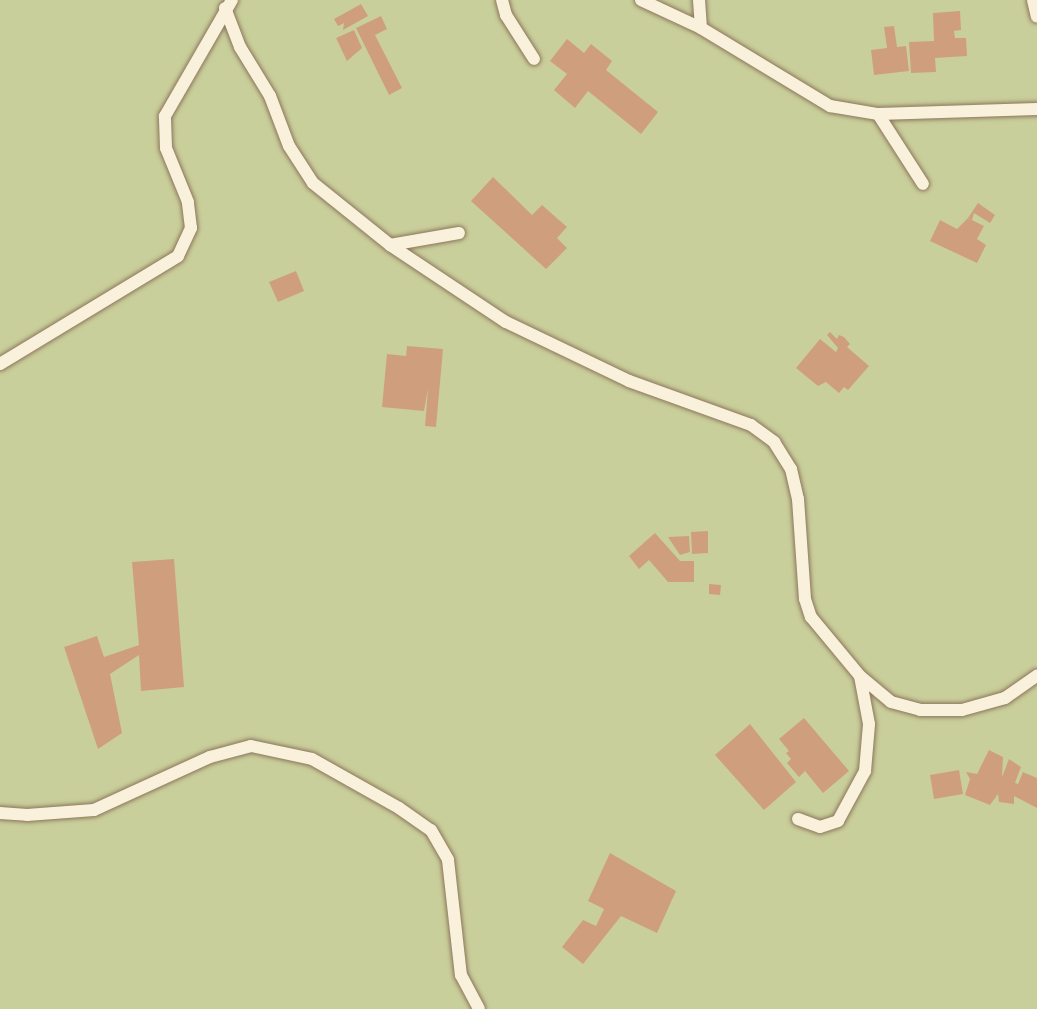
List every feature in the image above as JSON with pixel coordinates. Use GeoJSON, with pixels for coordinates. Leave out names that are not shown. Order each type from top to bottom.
{"type":"FeatureCollection","features":[{"type":"Feature","properties":{"kind":"lane"},"geometry":{"type":"LineString","coordinates":[[502,0],[506,15],[534,59]]}},
{"type":"Feature","properties":{"kind":"lane"},"geometry":{"type":"LineString","coordinates":[[641,0],[701,28],[830,106],[878,114],[1037,109]]}},
{"type":"Feature","properties":{"kind":"lane"},"geometry":{"type":"LineString","coordinates":[[699,0],[701,28]]}},
{"type":"Feature","properties":{"kind":"lane"},"geometry":{"type":"LineString","coordinates":[[1033,0],[1037,17]]}},
{"type":"Feature","properties":{"kind":"lane"},"geometry":{"type":"LineString","coordinates":[[229,4],[240,47],[270,96],[289,146],[313,183],[390,245],[506,322],[629,381],[751,425],[774,442],[791,469],[798,499],[805,599],[812,618],[860,676],[891,702],[920,710],[962,710],[1005,698],[1037,676]]}},
{"type":"Feature","properties":{"kind":"lane"},"geometry":{"type":"LineString","coordinates":[[0,364],[178,256],[190,228],[188,202],[166,148],[165,116],[229,4]]}},
{"type":"Feature","properties":{"kind":"lane"},"geometry":{"type":"LineString","coordinates":[[878,114],[923,184]]}},
{"type":"Feature","properties":{"kind":"lane"},"geometry":{"type":"LineString","coordinates":[[390,245],[459,233]]}},
{"type":"Feature","properties":{"kind":"lane"},"geometry":{"type":"LineString","coordinates":[[798,819],[820,827],[838,821],[865,771],[869,724],[860,676]]}},
{"type":"Feature","properties":{"kind":"lane"},"geometry":{"type":"LineString","coordinates":[[0,813],[27,815],[94,810],[210,757],[251,746],[312,759],[399,808],[431,830],[448,860],[461,975],[479,1009]]}},
{"type":"Feature","properties":{"kind":"green space"},"geometry":{"type":"Polygon","coordinates":[[[0,0],[1037,0],[1037,1009],[0,1009],[0,0]]]}},
{"type":"Feature","properties":{"kind":"building"},"geometry":{"type":"Polygon","coordinates":[[[361,4],[368,16],[343,30],[344,23],[338,26],[334,19],[361,4]]]}},
{"type":"Feature","properties":{"kind":"building"},"geometry":{"type":"Polygon","coordinates":[[[960,11],[961,30],[954,31],[955,38],[966,38],[967,56],[935,58],[936,72],[911,73],[909,42],[934,41],[933,13],[960,11]]]}},
{"type":"Feature","properties":{"kind":"building"},"geometry":{"type":"Polygon","coordinates":[[[381,16],[387,29],[375,35],[402,88],[389,95],[356,28],[381,16]]]}},
{"type":"Feature","properties":{"kind":"building"},"geometry":{"type":"Polygon","coordinates":[[[894,26],[897,47],[906,46],[909,71],[874,75],[871,50],[887,48],[884,27],[894,26]]]}},
{"type":"Feature","properties":{"kind":"building"},"geometry":{"type":"Polygon","coordinates":[[[354,30],[362,48],[347,61],[336,38],[354,30]]]}},
{"type":"Feature","properties":{"kind":"building"},"geometry":{"type":"Polygon","coordinates":[[[567,39],[584,53],[591,44],[612,61],[606,70],[658,112],[641,134],[588,91],[575,108],[554,90],[567,74],[550,61],[567,39]]]}},
{"type":"Feature","properties":{"kind":"building"},"geometry":{"type":"Polygon","coordinates":[[[493,177],[532,215],[542,205],[567,227],[557,238],[567,248],[546,269],[471,201],[493,177]]]}},
{"type":"Feature","properties":{"kind":"building"},"geometry":{"type":"Polygon","coordinates":[[[978,203],[995,215],[990,223],[974,213],[972,220],[968,218],[978,203]]]}},
{"type":"Feature","properties":{"kind":"building"},"geometry":{"type":"Polygon","coordinates":[[[968,218],[984,226],[977,239],[986,245],[977,263],[930,241],[940,220],[957,229],[968,218]]]}},
{"type":"Feature","properties":{"kind":"building"},"geometry":{"type":"Polygon","coordinates":[[[296,271],[304,291],[278,302],[269,282],[296,271]]]}},
{"type":"Feature","properties":{"kind":"building"},"geometry":{"type":"Polygon","coordinates":[[[830,332],[837,339],[839,335],[844,337],[850,344],[847,347],[869,366],[848,390],[844,387],[839,393],[826,382],[818,386],[796,368],[820,339],[836,352],[838,348],[827,335],[830,332]]]}},
{"type":"Feature","properties":{"kind":"building"},"geometry":{"type":"Polygon","coordinates":[[[407,346],[443,349],[436,427],[425,426],[428,389],[424,411],[382,407],[387,354],[406,356],[407,346]]]}},
{"type":"Feature","properties":{"kind":"building"},"geometry":{"type":"Polygon","coordinates":[[[708,531],[708,553],[692,554],[691,532],[708,531]]]}},
{"type":"Feature","properties":{"kind":"building"},"geometry":{"type":"Polygon","coordinates":[[[655,533],[680,561],[694,561],[694,582],[668,582],[649,560],[639,569],[629,556],[655,533]]]}},
{"type":"Feature","properties":{"kind":"building"},"geometry":{"type":"Polygon","coordinates":[[[689,536],[690,552],[680,555],[668,537],[689,536]]]}},
{"type":"Feature","properties":{"kind":"building"},"geometry":{"type":"Polygon","coordinates":[[[174,559],[184,687],[141,691],[139,655],[110,674],[122,733],[98,749],[64,647],[97,636],[104,657],[139,645],[132,562],[174,559]]]}},
{"type":"Feature","properties":{"kind":"building"},"geometry":{"type":"Polygon","coordinates":[[[709,584],[721,585],[720,595],[709,594],[709,584]]]}},
{"type":"Feature","properties":{"kind":"building"},"geometry":{"type":"Polygon","coordinates":[[[804,718],[849,771],[823,793],[805,771],[799,777],[787,763],[791,759],[786,753],[789,751],[779,739],[804,718]]]}},
{"type":"Feature","properties":{"kind":"building"},"geometry":{"type":"Polygon","coordinates":[[[750,724],[796,782],[764,810],[715,755],[750,724]]]}},
{"type":"Feature","properties":{"kind":"building"},"geometry":{"type":"Polygon","coordinates":[[[989,750],[1003,757],[1002,777],[1009,759],[1021,767],[1015,783],[1018,784],[1023,772],[1037,778],[1037,808],[1014,796],[1014,804],[999,802],[998,794],[990,805],[965,795],[970,779],[966,772],[977,774],[989,750]]]}},
{"type":"Feature","properties":{"kind":"building"},"geometry":{"type":"Polygon","coordinates":[[[959,770],[963,794],[934,799],[930,775],[959,770]]]}},
{"type":"Feature","properties":{"kind":"building"},"geometry":{"type":"Polygon","coordinates":[[[610,853],[676,891],[657,933],[621,916],[583,964],[562,947],[583,920],[596,926],[604,909],[588,901],[610,853]]]}}]}
